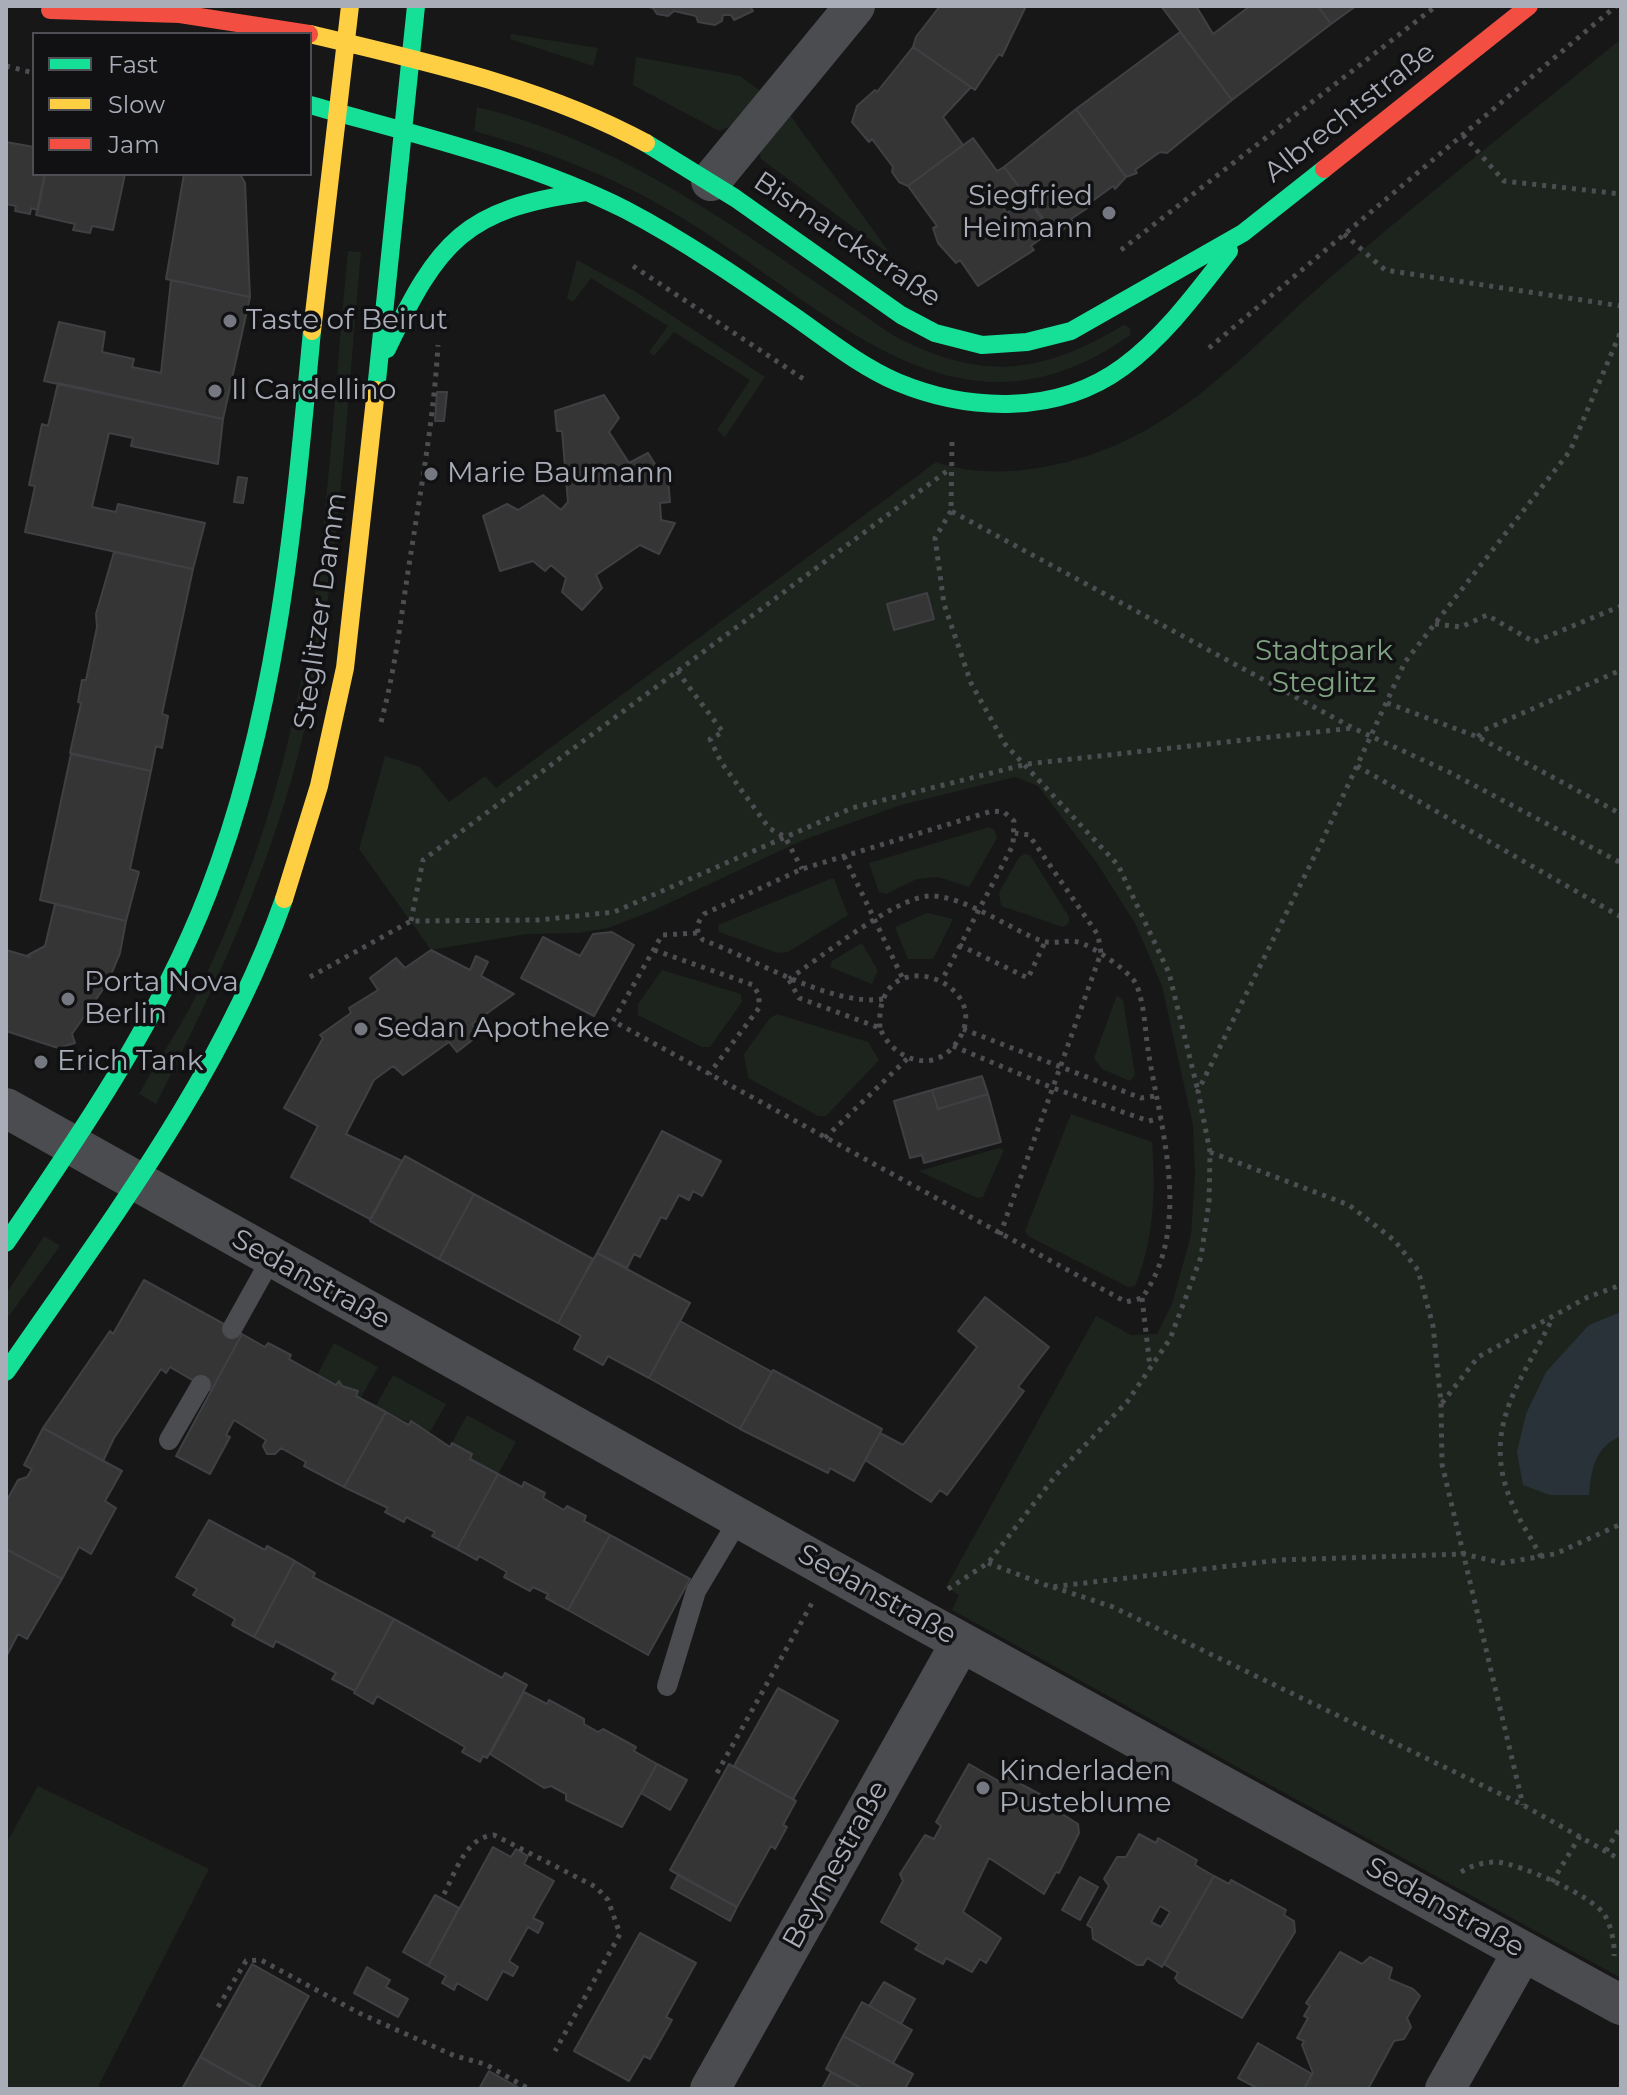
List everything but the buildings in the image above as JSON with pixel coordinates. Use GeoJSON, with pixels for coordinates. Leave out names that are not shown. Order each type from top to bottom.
{"type":"FeatureCollection","features":[{"type":"Feature","properties":{"kind":"street","name":"Bismarckstraße"},"geometry":{"type":"LineString","coordinates":[[27,6],[50,10],[127,10],[266,23],[302,32]]}},
{"type":"Feature","properties":{"kind":"street","name":"Steglitzer Damm"},"geometry":{"type":"LineString","coordinates":[[71,1145],[122,1069],[177,964],[226,844],[264,715],[278,647],[294,526],[335,112],[350,6]]}},
{"type":"Feature","properties":{"kind":"street","name":"Steglitzer Damm"},"geometry":{"type":"LineString","coordinates":[[135,1182],[208,1069],[252,981],[305,832],[344,681],[364,519],[416,6]]}},
{"type":"Feature","properties":{"kind":"street"},"geometry":{"type":"LineString","coordinates":[[711,181],[855,6]]}},
{"type":"Feature","properties":{"kind":"street","name":"Albrechtstraße"},"geometry":{"type":"LineString","coordinates":[[1243,233],[1529,6]]}},
{"type":"Feature","properties":{"kind":"street","name":"Bismarckstraße"},"geometry":{"type":"LineString","coordinates":[[50,10],[98,29]]}},
{"type":"Feature","properties":{"kind":"street","name":"Bismarckstraße"},"geometry":{"type":"LineString","coordinates":[[312,35],[409,58],[578,109],[711,181],[918,323],[952,339],[1008,345],[1041,341],[1071,331],[1243,233]]}},
{"type":"Feature","properties":{"kind":"street"},"geometry":{"type":"LineString","coordinates":[[312,106],[518,165],[588,192],[671,237],[881,375],[951,401],[1009,405],[1055,398],[1095,384],[1121,369],[1154,341],[1243,233]]}},
{"type":"Feature","properties":{"kind":"street"},"geometry":{"type":"LineString","coordinates":[[376,377],[403,317],[445,251],[454,243],[500,210],[534,200],[588,192]]}},
{"type":"Feature","properties":{"kind":"street","name":"Sedanstraße"},"geometry":{"type":"LineString","coordinates":[[6,1108],[739,1519],[1621,2005]]}},
{"type":"Feature","properties":{"kind":"street"},"geometry":{"type":"LineString","coordinates":[[6,1243],[71,1145]]}},
{"type":"Feature","properties":{"kind":"street"},"geometry":{"type":"LineString","coordinates":[[6,1372],[135,1182]]}},
{"type":"Feature","properties":{"kind":"street","name":"Beymestraße"},"geometry":{"type":"LineString","coordinates":[[710,2089],[961,1642]]}},
{"type":"Feature","properties":{"kind":"street"},"geometry":{"type":"LineString","coordinates":[[1445,2089],[1523,1951]]}},
{"type":"Feature","properties":{"kind":"lane"},"geometry":{"type":"LineString","coordinates":[[232,1329],[271,1259]]}},
{"type":"Feature","properties":{"kind":"lane"},"geometry":{"type":"LineString","coordinates":[[169,1440],[201,1385]]}},
{"type":"Feature","properties":{"kind":"lane"},"geometry":{"type":"LineString","coordinates":[[667,1686],[696,1591],[739,1519]]}},
{"type":"Feature","properties":{"kind":"path"},"geometry":{"type":"LineString","coordinates":[[1108,260],[1436,6]]}},
{"type":"Feature","properties":{"kind":"path"},"geometry":{"type":"LineString","coordinates":[[1198,358],[1616,6]]}},
{"type":"Feature","properties":{"kind":"path"},"geometry":{"type":"LineString","coordinates":[[6,66],[32,72]]}},
{"type":"Feature","properties":{"kind":"path"},"geometry":{"type":"LineString","coordinates":[[1463,135],[1504,181],[1621,194]]}},
{"type":"Feature","properties":{"kind":"path"},"geometry":{"type":"LineString","coordinates":[[1344,234],[1385,270],[1621,306]]}},
{"type":"Feature","properties":{"kind":"path"},"geometry":{"type":"LineString","coordinates":[[1198,1091],[1405,662],[1570,451],[1621,331]]}},
{"type":"Feature","properties":{"kind":"path"},"geometry":{"type":"LineString","coordinates":[[428,448],[435,378]]}},
{"type":"Feature","properties":{"kind":"path"},"geometry":{"type":"LineString","coordinates":[[947,1591],[988,1563],[1056,1475],[1127,1402],[1170,1339],[1201,1257],[1209,1202],[1210,1152],[1169,973],[1118,865],[1027,764],[1005,744],[971,683],[944,604],[935,538],[951,511],[952,442],[964,443]]}},
{"type":"Feature","properties":{"kind":"path"},"geometry":{"type":"LineString","coordinates":[[411,921],[423,860],[951,468]]}},
{"type":"Feature","properties":{"kind":"path"},"geometry":{"type":"LineString","coordinates":[[951,511],[1353,728],[1449,772],[1621,863]]}},
{"type":"Feature","properties":{"kind":"path"},"geometry":{"type":"LineString","coordinates":[[1434,624],[1461,627],[1487,615],[1534,642],[1621,606]]}},
{"type":"Feature","properties":{"kind":"path"},"geometry":{"type":"LineString","coordinates":[[1478,737],[1484,730],[1621,670]]}},
{"type":"Feature","properties":{"kind":"path"},"geometry":{"type":"LineString","coordinates":[[677,671],[723,732],[710,739],[721,762],[769,828],[785,837],[802,869]]}},
{"type":"Feature","properties":{"kind":"path"},"geometry":{"type":"LineString","coordinates":[[1387,703],[1478,737],[1621,814]]}},
{"type":"Feature","properties":{"kind":"path"},"geometry":{"type":"LineString","coordinates":[[310,977],[411,921],[539,920],[614,912],[852,808],[1027,764],[1353,728]]}},
{"type":"Feature","properties":{"kind":"path"},"geometry":{"type":"LineString","coordinates":[[1357,766],[1621,917]]}},
{"type":"Feature","properties":{"kind":"path"},"geometry":{"type":"LineString","coordinates":[[883,999],[880,1028],[885,1041],[908,1058],[937,1058],[953,1046],[963,1029],[964,1013],[960,1000],[942,980],[916,975],[903,979],[883,999],[865,1002],[789,979],[776,970],[703,940],[697,933],[697,923],[704,914],[802,869],[992,811],[1004,812],[1014,821],[1015,833],[942,980]]}},
{"type":"Feature","properties":{"kind":"path"},"geometry":{"type":"LineString","coordinates":[[1000,1235],[1101,953],[1098,935],[1029,835],[1015,833]]}},
{"type":"Feature","properties":{"kind":"path"},"geometry":{"type":"LineString","coordinates":[[844,856],[903,979]]}},
{"type":"Feature","properties":{"kind":"path"},"geometry":{"type":"LineString","coordinates":[[789,979],[875,920],[927,896],[947,898],[1045,942],[1077,942],[1101,953],[1136,982],[1168,1156],[1167,1232],[1153,1282],[1142,1298],[1150,1367]]}},
{"type":"Feature","properties":{"kind":"path"},"geometry":{"type":"LineString","coordinates":[[697,933],[662,935],[613,1021],[1126,1302],[1142,1298]]}},
{"type":"Feature","properties":{"kind":"path"},"geometry":{"type":"LineString","coordinates":[[959,945],[1028,978],[1045,942]]}},
{"type":"Feature","properties":{"kind":"path"},"geometry":{"type":"LineString","coordinates":[[654,950],[753,985],[759,995],[759,1008],[709,1074]]}},
{"type":"Feature","properties":{"kind":"path"},"geometry":{"type":"LineString","coordinates":[[789,979],[799,998],[880,1028]]}},
{"type":"Feature","properties":{"kind":"path"},"geometry":{"type":"LineString","coordinates":[[963,1029],[1141,1098],[1156,1096]]}},
{"type":"Feature","properties":{"kind":"path"},"geometry":{"type":"LineString","coordinates":[[953,1046],[1053,1088],[1149,1121],[1161,1118]]}},
{"type":"Feature","properties":{"kind":"path"},"geometry":{"type":"LineString","coordinates":[[825,1138],[908,1058]]}},
{"type":"Feature","properties":{"kind":"path"},"geometry":{"type":"LineString","coordinates":[[1210,1152],[1349,1205],[1394,1240],[1418,1270],[1433,1326],[1441,1403],[1442,1464],[1523,1805]]}},
{"type":"Feature","properties":{"kind":"path"},"geometry":{"type":"LineString","coordinates":[[1441,1403],[1478,1357],[1588,1297],[1621,1285]]}},
{"type":"Feature","properties":{"kind":"path"},"geometry":{"type":"LineString","coordinates":[[1541,1557],[1510,1497],[1500,1460],[1500,1432],[1513,1392],[1553,1317]]}},
{"type":"Feature","properties":{"kind":"path"},"geometry":{"type":"LineString","coordinates":[[1051,1587],[1280,1560],[1464,1554],[1502,1563],[1555,1554],[1621,1524]]}},
{"type":"Feature","properties":{"kind":"path"},"geometry":{"type":"LineString","coordinates":[[988,1563],[1113,1607],[1523,1805],[1621,1860]]}},
{"type":"Feature","properties":{"kind":"path"},"geometry":{"type":"LineString","coordinates":[[717,1773],[815,1598]]}},
{"type":"Feature","properties":{"kind":"path"},"geometry":{"type":"LineString","coordinates":[[1606,1851],[1621,1826]]}},
{"type":"Feature","properties":{"kind":"path"},"geometry":{"type":"LineString","coordinates":[[444,1894],[471,1844],[481,1836],[494,1835],[596,1887],[608,1900],[620,1934],[555,2051]]}},
{"type":"Feature","properties":{"kind":"path"},"geometry":{"type":"LineString","coordinates":[[1552,1882],[1580,1836]]}},
{"type":"Feature","properties":{"kind":"path"},"geometry":{"type":"LineString","coordinates":[[1460,1873],[1480,1864],[1497,1862],[1552,1882],[1588,1900],[1605,1915],[1613,1938],[1613,1962]]}},
{"type":"Feature","properties":{"kind":"path"},"geometry":{"type":"LineString","coordinates":[[218,2007],[246,1961],[261,1960],[359,2013],[455,2056],[485,2064],[529,2089]]}},
{"type":"Feature","properties":{"kind":"green space"},"geometry":{"type":"Polygon","coordinates":[[[511,34],[598,48],[593,66],[510,39],[511,34]]]}},
{"type":"Feature","properties":{"kind":"green space","name":"Stadtpark Steglitz"},"geometry":{"type":"Polygon","coordinates":[[[1621,39],[1621,1978],[952,1610],[959,1595],[946,1587],[1096,1316],[1131,1335],[1157,1334],[1172,1304],[1191,1235],[1195,1174],[1193,1125],[1162,986],[1136,925],[1097,863],[1038,786],[1015,777],[901,805],[803,840],[650,912],[608,928],[579,933],[526,934],[431,950],[359,849],[385,756],[420,767],[449,802],[485,776],[496,788],[936,462],[984,471],[1035,468],[1085,457],[1131,438],[1159,422],[1212,384],[1369,244],[1621,39]]]}},
{"type":"Feature","properties":{"kind":"green space"},"geometry":{"type":"Polygon","coordinates":[[[636,57],[740,76],[760,91],[731,126],[719,131],[633,85],[636,57]]]}},
{"type":"Feature","properties":{"kind":"green space"},"geometry":{"type":"Polygon","coordinates":[[[477,107],[535,124],[590,146],[644,173],[747,235],[896,337],[928,351],[985,366],[1012,366],[1066,354],[1124,325],[1130,328],[1130,335],[1068,369],[1010,382],[955,377],[902,359],[850,332],[695,226],[642,195],[560,159],[474,131],[477,107]]]}},
{"type":"Feature","properties":{"kind":"green space"},"geometry":{"type":"Polygon","coordinates":[[[790,115],[892,256],[761,159],[760,153],[790,115]]]}},
{"type":"Feature","properties":{"kind":"green space"},"geometry":{"type":"Polygon","coordinates":[[[348,251],[361,252],[346,431],[326,610],[305,727],[261,873],[222,966],[156,1104],[139,1094],[181,1024],[213,960],[261,837],[282,766],[311,621],[321,547],[348,251]]]}},
{"type":"Feature","properties":{"kind":"green space"},"geometry":{"type":"Polygon","coordinates":[[[577,260],[636,292],[765,377],[725,437],[717,430],[750,380],[674,332],[654,356],[649,352],[668,326],[591,278],[573,302],[567,298],[577,260]]]}},
{"type":"Feature","properties":{"kind":"green space"},"geometry":{"type":"Polygon","coordinates":[[[989,827],[994,829],[997,838],[969,887],[938,877],[917,879],[886,894],[879,892],[869,863],[989,827]]]}},
{"type":"Feature","properties":{"kind":"green space"},"geometry":{"type":"Polygon","coordinates":[[[1030,855],[1069,917],[1069,923],[1063,927],[1001,906],[999,893],[1019,857],[1030,855]]]}},
{"type":"Feature","properties":{"kind":"green space"},"geometry":{"type":"Polygon","coordinates":[[[834,879],[848,915],[788,952],[778,953],[719,932],[718,925],[834,879]]]}},
{"type":"Feature","properties":{"kind":"green space"},"geometry":{"type":"Polygon","coordinates":[[[927,913],[953,919],[933,959],[908,959],[895,927],[927,913]]]}},
{"type":"Feature","properties":{"kind":"green space"},"geometry":{"type":"Polygon","coordinates":[[[862,943],[878,971],[872,984],[830,967],[832,961],[862,943]]]}},
{"type":"Feature","properties":{"kind":"green space"},"geometry":{"type":"Polygon","coordinates":[[[662,970],[741,994],[742,1002],[710,1047],[702,1047],[638,1015],[638,1004],[662,970]]]}},
{"type":"Feature","properties":{"kind":"green space"},"geometry":{"type":"Polygon","coordinates":[[[1117,995],[1123,1000],[1135,1075],[1130,1081],[1102,1069],[1094,1058],[1117,995]]]}},
{"type":"Feature","properties":{"kind":"green space"},"geometry":{"type":"Polygon","coordinates":[[[777,1014],[868,1042],[879,1060],[826,1116],[818,1116],[748,1078],[744,1054],[770,1018],[777,1014]]]}},
{"type":"Feature","properties":{"kind":"green space"},"geometry":{"type":"Polygon","coordinates":[[[1071,1114],[1152,1142],[1154,1179],[1150,1233],[1135,1286],[1128,1287],[1028,1236],[1025,1231],[1071,1114]]]}},
{"type":"Feature","properties":{"kind":"green space"},"geometry":{"type":"Polygon","coordinates":[[[999,1148],[1004,1150],[983,1197],[977,1198],[919,1171],[999,1148]]]}},
{"type":"Feature","properties":{"kind":"green space"},"geometry":{"type":"Polygon","coordinates":[[[44,1236],[60,1246],[6,1320],[6,1294],[44,1236]]]}},
{"type":"Feature","properties":{"kind":"green space"},"geometry":{"type":"Polygon","coordinates":[[[334,1343],[378,1367],[360,1399],[356,1396],[358,1391],[342,1386],[339,1381],[336,1385],[317,1375],[334,1343]]]}},
{"type":"Feature","properties":{"kind":"green space"},"geometry":{"type":"Polygon","coordinates":[[[393,1375],[446,1404],[430,1432],[375,1407],[393,1375]]]}},
{"type":"Feature","properties":{"kind":"green space"},"geometry":{"type":"Polygon","coordinates":[[[467,1415],[516,1442],[498,1474],[470,1459],[472,1454],[452,1443],[467,1415]]]}},
{"type":"Feature","properties":{"kind":"green space"},"geometry":{"type":"Polygon","coordinates":[[[38,1786],[209,1869],[97,2089],[6,2089],[6,1844],[38,1786]]]}},
{"type":"Feature","properties":{"kind":"shaded area"},"geometry":{"type":"Polygon","coordinates":[[[1621,1312],[1621,1436],[1605,1446],[1596,1460],[1589,1495],[1550,1495],[1523,1485],[1517,1452],[1526,1414],[1546,1372],[1589,1325],[1621,1312]]]}},
{"type":"Feature","properties":{"kind":"traffic: fast"},"geometry":{"type":"LineString","coordinates":[[376,390],[416,6]]}},
{"type":"Feature","properties":{"kind":"traffic: fast"},"geometry":{"type":"LineString","coordinates":[[312,106],[471,150],[588,192],[691,247],[870,368],[897,382],[954,399],[1013,404],[1042,401],[1098,383],[1153,342],[1229,251]]}},
{"type":"Feature","properties":{"kind":"traffic: fast"},"geometry":{"type":"LineString","coordinates":[[646,143],[735,198],[901,315],[935,333],[982,345],[1027,342],[1071,331],[1243,233],[1324,169]]}},
{"type":"Feature","properties":{"kind":"traffic: fast"},"geometry":{"type":"LineString","coordinates":[[387,349],[423,281],[460,236],[483,221],[511,209],[586,192]]}},
{"type":"Feature","properties":{"kind":"traffic: fast"},"geometry":{"type":"LineString","coordinates":[[6,1243],[63,1159],[143,1030],[188,940],[232,825],[251,756],[280,616],[312,331]]}},
{"type":"Feature","properties":{"kind":"traffic: fast"},"geometry":{"type":"LineString","coordinates":[[6,1372],[124,1202],[197,1085],[259,963],[284,899]]}},
{"type":"Feature","properties":{"kind":"traffic: slow"},"geometry":{"type":"LineString","coordinates":[[312,331],[350,6]]}},
{"type":"Feature","properties":{"kind":"traffic: slow"},"geometry":{"type":"LineString","coordinates":[[312,34],[524,91],[606,123],[646,143]]}},
{"type":"Feature","properties":{"kind":"traffic: slow"},"geometry":{"type":"LineString","coordinates":[[284,899],[319,786],[345,668],[376,390]]}},
{"type":"Feature","properties":{"kind":"traffic: jam"},"geometry":{"type":"LineString","coordinates":[[1324,169],[1529,6]]}},
{"type":"Feature","properties":{"kind":"traffic: jam"},"geometry":{"type":"LineString","coordinates":[[50,10],[180,14],[296,32]]}},
{"type":"Feature","properties":{"kind":"place","name":"Siegfried Heimann"},"geometry":{"type":"Point","coordinates":[1109,213]}},
{"type":"Feature","properties":{"kind":"place","name":"Taste of Beirut"},"geometry":{"type":"Point","coordinates":[230,321]}},
{"type":"Feature","properties":{"kind":"place","name":"Il Cardellino"},"geometry":{"type":"Point","coordinates":[215,391]}},
{"type":"Feature","properties":{"kind":"place","name":"Marie Baumann"},"geometry":{"type":"Point","coordinates":[431,474]}},
{"type":"Feature","properties":{"kind":"place","name":"Porta Nova Berlin"},"geometry":{"type":"Point","coordinates":[68,999]}},
{"type":"Feature","properties":{"kind":"place","name":"Sedan Apotheke"},"geometry":{"type":"Point","coordinates":[361,1029]}},
{"type":"Feature","properties":{"kind":"place","name":"Erich Tank"},"geometry":{"type":"Point","coordinates":[41,1062]}},
{"type":"Feature","properties":{"kind":"place","name":"Kinderladen Pusteblume"},"geometry":{"type":"Point","coordinates":[983,1788]}}]}
